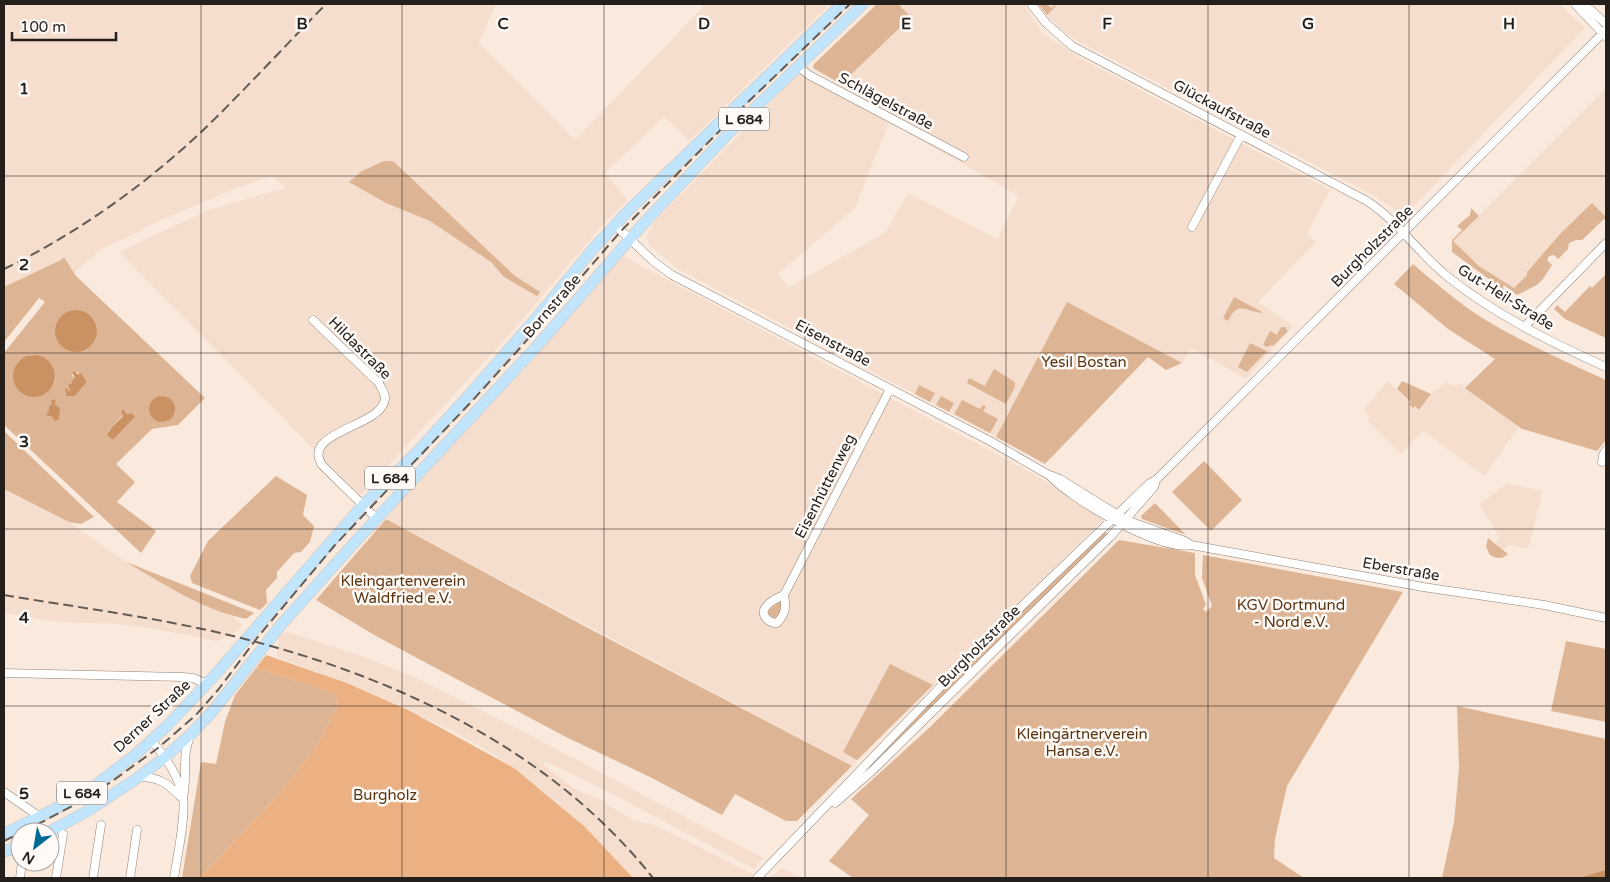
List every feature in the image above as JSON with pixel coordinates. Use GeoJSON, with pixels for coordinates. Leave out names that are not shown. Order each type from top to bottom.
{"type":"FeatureCollection","features":[{"type":"Feature","properties":{"kind":"main road","name":"Bornstraße"},"geometry":{"type":"LineString","coordinates":[[254,630],[363,505],[418,451],[469,396],[631,207],[842,4]]}},
{"type":"Feature","properties":{"kind":"main road","name":"Bornstraße"},"geometry":{"type":"LineString","coordinates":[[191,734],[212,712],[272,636],[376,518],[518,366],[629,239],[724,138],[863,4]]}},
{"type":"Feature","properties":{"kind":"main road","name":"Derner Straße"},"geometry":{"type":"LineString","coordinates":[[4,834],[40,817],[97,784],[152,741],[207,684],[254,630]]}},
{"type":"Feature","properties":{"kind":"main road","name":"L 684"},"geometry":{"type":"LineString","coordinates":[[60,826],[89,810],[138,777],[164,758],[191,734]]}},
{"type":"Feature","properties":{"kind":"street","name":"Glückaufstraße"},"geometry":{"type":"LineString","coordinates":[[1032,4],[1039,15],[1056,33],[1077,49],[1367,201],[1386,215],[1403,234]]}},
{"type":"Feature","properties":{"kind":"street"},"geometry":{"type":"LineString","coordinates":[[1577,4],[1591,10],[1606,24]]}},
{"type":"Feature","properties":{"kind":"street"},"geometry":{"type":"LineString","coordinates":[[1577,4],[1605,33]]}},
{"type":"Feature","properties":{"kind":"street","name":"Burgholzstraße"},"geometry":{"type":"LineString","coordinates":[[757,878],[846,789],[972,655],[1114,517],[1150,483],[1156,480],[1605,33]]}},
{"type":"Feature","properties":{"kind":"street","name":"Schlägelstraße"},"geometry":{"type":"LineString","coordinates":[[798,66],[814,78],[964,157]]}},
{"type":"Feature","properties":{"kind":"street"},"geometry":{"type":"LineString","coordinates":[[1192,227],[1241,135]]}},
{"type":"Feature","properties":{"kind":"street","name":"Eisenstraße"},"geometry":{"type":"LineString","coordinates":[[615,225],[653,262],[672,275],[1008,451],[1047,474],[1060,479],[1114,517]]}},
{"type":"Feature","properties":{"kind":"street","name":"Gut-Heil-Straße"},"geometry":{"type":"LineString","coordinates":[[1403,234],[1447,276],[1475,297],[1524,327],[1606,367]]}},
{"type":"Feature","properties":{"kind":"street"},"geometry":{"type":"LineString","coordinates":[[1524,327],[1606,243]]}},
{"type":"Feature","properties":{"kind":"street","name":"Hildastraße"},"geometry":{"type":"LineString","coordinates":[[313,320],[379,384],[384,392],[384,404],[376,413],[325,441],[319,451],[319,461],[322,465],[376,518]]}},
{"type":"Feature","properties":{"kind":"street","name":"Eisenhüttenweg"},"geometry":{"type":"LineString","coordinates":[[784,595],[890,389]]}},
{"type":"Feature","properties":{"kind":"street"},"geometry":{"type":"LineString","coordinates":[[1602,462],[1606,450]]}},
{"type":"Feature","properties":{"kind":"street","name":"Burgholzstraße"},"geometry":{"type":"LineString","coordinates":[[846,789],[911,732],[1123,522],[1154,487],[1156,480]]}},
{"type":"Feature","properties":{"kind":"street","name":"Eberstraße"},"geometry":{"type":"LineString","coordinates":[[1114,517],[1184,547],[1191,545],[1399,583],[1544,605],[1606,618]]}},
{"type":"Feature","properties":{"kind":"street"},"geometry":{"type":"LineString","coordinates":[[4,673],[183,677],[193,678],[207,684]]}},
{"type":"Feature","properties":{"kind":"street"},"geometry":{"type":"LineString","coordinates":[[174,878],[186,785],[185,752],[191,734]]}},
{"type":"Feature","properties":{"kind":"street"},"geometry":{"type":"LineString","coordinates":[[152,741],[178,782],[183,800]]}},
{"type":"Feature","properties":{"kind":"street"},"geometry":{"type":"LineString","coordinates":[[138,777],[162,780],[183,800]]}},
{"type":"Feature","properties":{"kind":"street"},"geometry":{"type":"LineString","coordinates":[[4,792],[40,817]]}},
{"type":"Feature","properties":{"kind":"street"},"geometry":{"type":"LineString","coordinates":[[93,878],[101,825]]}},
{"type":"Feature","properties":{"kind":"street"},"geometry":{"type":"LineString","coordinates":[[130,878],[137,830]]}},
{"type":"Feature","properties":{"kind":"street"},"geometry":{"type":"LineString","coordinates":[[56,878],[63,834]]}},
{"type":"Feature","properties":{"kind":"shaded area"},"geometry":{"type":"Polygon","coordinates":[[[4,4],[496,4],[479,43],[575,140],[706,4],[826,4],[828,6],[689,141],[664,117],[605,173],[628,200],[603,224],[510,334],[360,496],[119,252],[208,210],[285,188],[272,176],[232,190],[145,227],[143,230],[101,249],[74,273],[64,257],[4,287],[4,4]]]}},
{"type":"Feature","properties":{"kind":"shaded area"},"geometry":{"type":"Polygon","coordinates":[[[898,4],[1024,4],[1042,33],[1080,58],[1330,190],[1307,234],[1316,242],[1258,302],[1293,326],[1246,379],[1191,348],[1182,363],[1067,302],[996,437],[678,269],[649,245],[647,235],[654,222],[799,73],[832,91],[910,17],[898,4]],[[889,122],[855,208],[778,274],[789,287],[885,233],[908,193],[997,239],[1019,196],[889,122]]]}},
{"type":"Feature","properties":{"kind":"shaded area"},"geometry":{"type":"Polygon","coordinates":[[[1039,4],[1559,4],[1585,28],[1408,212],[1397,211],[1373,195],[1077,41],[1064,32],[1039,4]]]}},
{"type":"Feature","properties":{"kind":"shaded area"},"geometry":{"type":"Polygon","coordinates":[[[1606,88],[1606,220],[1594,209],[1514,288],[1479,266],[1453,241],[1606,88]]]}},
{"type":"Feature","properties":{"kind":"shaded area"},"geometry":{"type":"Polygon","coordinates":[[[621,255],[1032,473],[1105,518],[852,766],[386,519],[396,505],[529,363],[621,255]]]}},
{"type":"Feature","properties":{"kind":"shaded area"},"geometry":{"type":"Polygon","coordinates":[[[76,310],[91,316],[97,331],[91,346],[76,352],[61,346],[55,331],[61,316],[76,310]]]}},
{"type":"Feature","properties":{"kind":"shaded area"},"geometry":{"type":"Polygon","coordinates":[[[34,355],[49,361],[55,376],[49,391],[34,397],[19,391],[13,376],[19,361],[34,355]]]}},
{"type":"Feature","properties":{"kind":"shaded area"},"geometry":{"type":"Polygon","coordinates":[[[76,371],[77,375],[81,373],[87,382],[75,396],[66,396],[65,389],[70,390],[68,385],[72,384],[71,382],[75,377],[72,373],[76,371]]]}},
{"type":"Feature","properties":{"kind":"shaded area"},"geometry":{"type":"Polygon","coordinates":[[[1388,381],[1419,410],[1435,389],[1437,390],[1446,381],[1451,386],[1461,384],[1519,427],[1484,476],[1423,431],[1401,454],[1367,420],[1370,417],[1363,410],[1388,381]]]}},
{"type":"Feature","properties":{"kind":"shaded area"},"geometry":{"type":"Polygon","coordinates":[[[162,396],[171,400],[175,409],[171,418],[162,422],[153,418],[149,409],[153,400],[162,396]]]}},
{"type":"Feature","properties":{"kind":"shaded area"},"geometry":{"type":"Polygon","coordinates":[[[51,400],[56,400],[55,404],[60,408],[59,419],[54,421],[52,417],[46,415],[49,406],[52,404],[51,400]]]}},
{"type":"Feature","properties":{"kind":"shaded area"},"geometry":{"type":"Polygon","coordinates":[[[123,409],[127,414],[132,413],[135,417],[113,440],[107,434],[123,416],[121,412],[123,409]]]}},
{"type":"Feature","properties":{"kind":"shaded area"},"geometry":{"type":"Polygon","coordinates":[[[1508,483],[1543,491],[1528,549],[1509,545],[1504,549],[1499,548],[1496,543],[1499,537],[1479,504],[1508,483]]]}},
{"type":"Feature","properties":{"kind":"shaded area"},"geometry":{"type":"Polygon","coordinates":[[[4,489],[69,522],[126,562],[184,595],[233,616],[242,625],[237,631],[217,641],[157,629],[116,624],[59,622],[4,613],[4,489]]]}},
{"type":"Feature","properties":{"kind":"shaded area"},"geometry":{"type":"Polygon","coordinates":[[[288,632],[362,656],[414,677],[520,730],[763,858],[754,869],[597,786],[544,761],[543,764],[573,788],[599,799],[633,820],[654,825],[760,878],[633,878],[584,826],[547,794],[495,755],[453,731],[358,687],[277,657],[279,636],[288,632]]]}},
{"type":"Feature","properties":{"kind":"shaded area"},"geometry":{"type":"Polygon","coordinates":[[[782,868],[802,878],[770,877],[782,868]]]}},
{"type":"Feature","properties":{"kind":"shaded area"},"geometry":{"type":"Polygon","coordinates":[[[1606,870],[1606,878],[1580,878],[1606,870]]]}},
{"type":"Feature","properties":{"kind":"green space"},"geometry":{"type":"Polygon","coordinates":[[[877,4],[898,4],[911,17],[841,84],[813,68],[814,64],[877,4]]]}},
{"type":"Feature","properties":{"kind":"green space"},"geometry":{"type":"Polygon","coordinates":[[[1038,4],[1046,4],[1052,8],[1056,6],[1047,15],[1038,4]]]}},
{"type":"Feature","properties":{"kind":"green space"},"geometry":{"type":"Polygon","coordinates":[[[384,161],[393,161],[515,276],[540,292],[537,296],[504,277],[491,262],[430,221],[386,203],[349,182],[362,171],[384,161]]]}},
{"type":"Feature","properties":{"kind":"green space"},"geometry":{"type":"Polygon","coordinates":[[[1592,203],[1606,217],[1606,220],[1604,219],[1582,240],[1569,243],[1568,249],[1558,259],[1554,255],[1549,256],[1547,260],[1552,265],[1543,279],[1537,285],[1517,295],[1504,285],[1505,291],[1452,252],[1452,240],[1462,230],[1457,226],[1470,215],[1471,208],[1479,216],[1453,241],[1479,266],[1514,288],[1561,233],[1592,203]]]}},
{"type":"Feature","properties":{"kind":"green space"},"geometry":{"type":"Polygon","coordinates":[[[64,257],[76,276],[205,398],[178,425],[152,429],[116,464],[135,482],[117,502],[156,531],[141,553],[4,425],[4,353],[45,302],[39,298],[4,342],[4,287],[64,257]],[[75,310],[64,315],[58,322],[56,330],[57,338],[62,346],[78,352],[87,349],[93,344],[97,331],[95,321],[85,312],[75,310]],[[31,355],[22,361],[17,368],[16,377],[18,385],[29,396],[37,397],[46,393],[54,384],[55,375],[52,365],[41,357],[31,355]],[[76,371],[72,376],[75,377],[71,382],[73,385],[68,385],[70,389],[68,392],[65,389],[66,396],[75,396],[87,382],[81,373],[76,376],[78,373],[76,371]],[[164,396],[157,398],[150,405],[151,414],[154,418],[165,422],[174,412],[173,405],[164,396]],[[54,399],[49,406],[47,415],[54,420],[58,419],[60,408],[55,404],[56,400],[54,399]],[[123,409],[121,412],[123,415],[107,434],[113,440],[135,417],[132,413],[127,414],[123,409]]]}},
{"type":"Feature","properties":{"kind":"green space"},"geometry":{"type":"Polygon","coordinates":[[[1413,264],[1476,314],[1540,349],[1606,380],[1606,440],[1597,451],[1522,429],[1465,388],[1495,359],[1448,329],[1394,284],[1413,264]]]}},
{"type":"Feature","properties":{"kind":"green space"},"geometry":{"type":"Polygon","coordinates":[[[1606,274],[1606,338],[1565,319],[1554,309],[1557,305],[1565,312],[1590,286],[1592,288],[1606,274]]]}},
{"type":"Feature","properties":{"kind":"green space"},"geometry":{"type":"Polygon","coordinates":[[[1234,297],[1263,313],[1243,308],[1236,310],[1228,321],[1223,318],[1234,297]]]}},
{"type":"Feature","properties":{"kind":"green space","name":"Yesil Bostan"},"geometry":{"type":"Polygon","coordinates":[[[1067,302],[1182,363],[1166,370],[1148,357],[1045,464],[996,437],[1067,302]]]}},
{"type":"Feature","properties":{"kind":"green space"},"geometry":{"type":"Polygon","coordinates":[[[1281,327],[1285,327],[1288,331],[1273,346],[1267,347],[1263,345],[1270,331],[1277,335],[1281,327]]]}},
{"type":"Feature","properties":{"kind":"green space"},"geometry":{"type":"Polygon","coordinates":[[[1250,343],[1267,351],[1247,372],[1238,367],[1250,343]]]}},
{"type":"Feature","properties":{"kind":"green space"},"geometry":{"type":"Polygon","coordinates":[[[994,369],[1015,382],[1015,387],[1006,404],[967,383],[969,378],[985,386],[994,369]]]}},
{"type":"Feature","properties":{"kind":"green space"},"geometry":{"type":"Polygon","coordinates":[[[1402,381],[1431,394],[1419,410],[1415,406],[1413,408],[1409,404],[1411,402],[1397,389],[1402,381]]]}},
{"type":"Feature","properties":{"kind":"green space"},"geometry":{"type":"Polygon","coordinates":[[[919,385],[935,393],[930,402],[915,394],[919,385]]]}},
{"type":"Feature","properties":{"kind":"green space"},"geometry":{"type":"Polygon","coordinates":[[[941,396],[954,403],[949,412],[936,405],[941,396]]]}},
{"type":"Feature","properties":{"kind":"green space"},"geometry":{"type":"Polygon","coordinates":[[[962,400],[980,409],[983,405],[986,406],[983,411],[998,419],[990,433],[954,414],[962,400]]]}},
{"type":"Feature","properties":{"kind":"green space"},"geometry":{"type":"Polygon","coordinates":[[[4,431],[94,517],[81,524],[69,522],[4,489],[4,431]]]}},
{"type":"Feature","properties":{"kind":"green space"},"geometry":{"type":"Polygon","coordinates":[[[1204,461],[1242,500],[1211,531],[1172,492],[1204,461]]]}},
{"type":"Feature","properties":{"kind":"green space"},"geometry":{"type":"Polygon","coordinates":[[[276,476],[307,495],[303,515],[314,526],[310,542],[301,552],[294,553],[277,572],[277,578],[266,590],[267,603],[260,610],[192,583],[190,576],[208,541],[276,476]]]}},
{"type":"Feature","properties":{"kind":"green space"},"geometry":{"type":"Polygon","coordinates":[[[1155,503],[1186,535],[1142,519],[1141,516],[1155,503]]]}},
{"type":"Feature","properties":{"kind":"green space","name":"Kleingartenverein Waldfried e.V."},"geometry":{"type":"Polygon","coordinates":[[[386,519],[586,627],[852,766],[797,821],[786,821],[735,794],[722,815],[650,777],[566,737],[432,666],[376,636],[316,600],[386,519]]]}},
{"type":"Feature","properties":{"kind":"green space"},"geometry":{"type":"Polygon","coordinates":[[[1103,531],[1109,535],[886,754],[884,753],[883,750],[1103,531]]]}},
{"type":"Feature","properties":{"kind":"green space"},"geometry":{"type":"Polygon","coordinates":[[[1488,538],[1508,554],[1500,558],[1490,555],[1486,547],[1488,538]]]}},
{"type":"Feature","properties":{"kind":"green space"},"geometry":{"type":"Polygon","coordinates":[[[1119,540],[1195,553],[1195,575],[1206,605],[1203,609],[1206,612],[1212,606],[1202,578],[1203,555],[1403,592],[1287,786],[1275,839],[1274,858],[1304,878],[853,878],[829,861],[869,815],[851,799],[928,729],[1119,540]]]}},
{"type":"Feature","properties":{"kind":"green space"},"geometry":{"type":"Polygon","coordinates":[[[126,562],[254,613],[246,619],[214,609],[169,587],[126,562]]]}},
{"type":"Feature","properties":{"kind":"green space"},"geometry":{"type":"Polygon","coordinates":[[[779,602],[781,603],[780,615],[776,618],[771,617],[768,613],[769,610],[779,602]]]}},
{"type":"Feature","properties":{"kind":"green space"},"geometry":{"type":"Polygon","coordinates":[[[1566,641],[1606,649],[1606,722],[1551,711],[1566,641]]]}},
{"type":"Feature","properties":{"kind":"green space","name":"Burgholz"},"geometry":{"type":"Polygon","coordinates":[[[266,655],[347,683],[410,711],[514,768],[584,826],[633,878],[200,878],[281,792],[316,747],[336,710],[338,700],[334,693],[256,668],[266,655]]]}},
{"type":"Feature","properties":{"kind":"green space"},"geometry":{"type":"Polygon","coordinates":[[[890,664],[933,685],[857,760],[843,752],[890,664]]]}},
{"type":"Feature","properties":{"kind":"green space"},"geometry":{"type":"Polygon","coordinates":[[[256,668],[335,693],[338,700],[336,710],[316,747],[281,792],[200,878],[182,878],[201,762],[216,764],[225,722],[235,695],[256,668]]]}},
{"type":"Feature","properties":{"kind":"green space"},"geometry":{"type":"Polygon","coordinates":[[[1457,706],[1606,739],[1606,878],[1442,878],[1454,822],[1459,768],[1457,706]]]}},
{"type":"Feature","properties":{"kind":"railway"},"geometry":{"type":"LineString","coordinates":[[4,269],[81,226],[153,174],[198,135],[326,4]]}},
{"type":"Feature","properties":{"kind":"railway"},"geometry":{"type":"LineString","coordinates":[[42,822],[111,782],[158,748],[196,715],[218,690],[257,638],[335,545],[473,400],[621,231],[748,102],[850,4]]}},
{"type":"Feature","properties":{"kind":"railway"},"geometry":{"type":"LineString","coordinates":[[4,595],[137,616],[216,632],[278,648],[339,667],[399,691],[456,719],[511,751],[563,788],[610,830],[653,878]]}},
{"type":"Feature","properties":{"kind":"railway"},"geometry":{"type":"LineString","coordinates":[[4,841],[10,838]]}},
{"type":"Feature","properties":{"kind":"park label","name":"KGV Dortmund - Nord e.V."},"geometry":{"type":"Point","coordinates":[1291,614]}},
{"type":"Feature","properties":{"kind":"park label","name":"Kleingärtnerverein Hansa e.V."},"geometry":{"type":"Point","coordinates":[1082,742]}}]}
